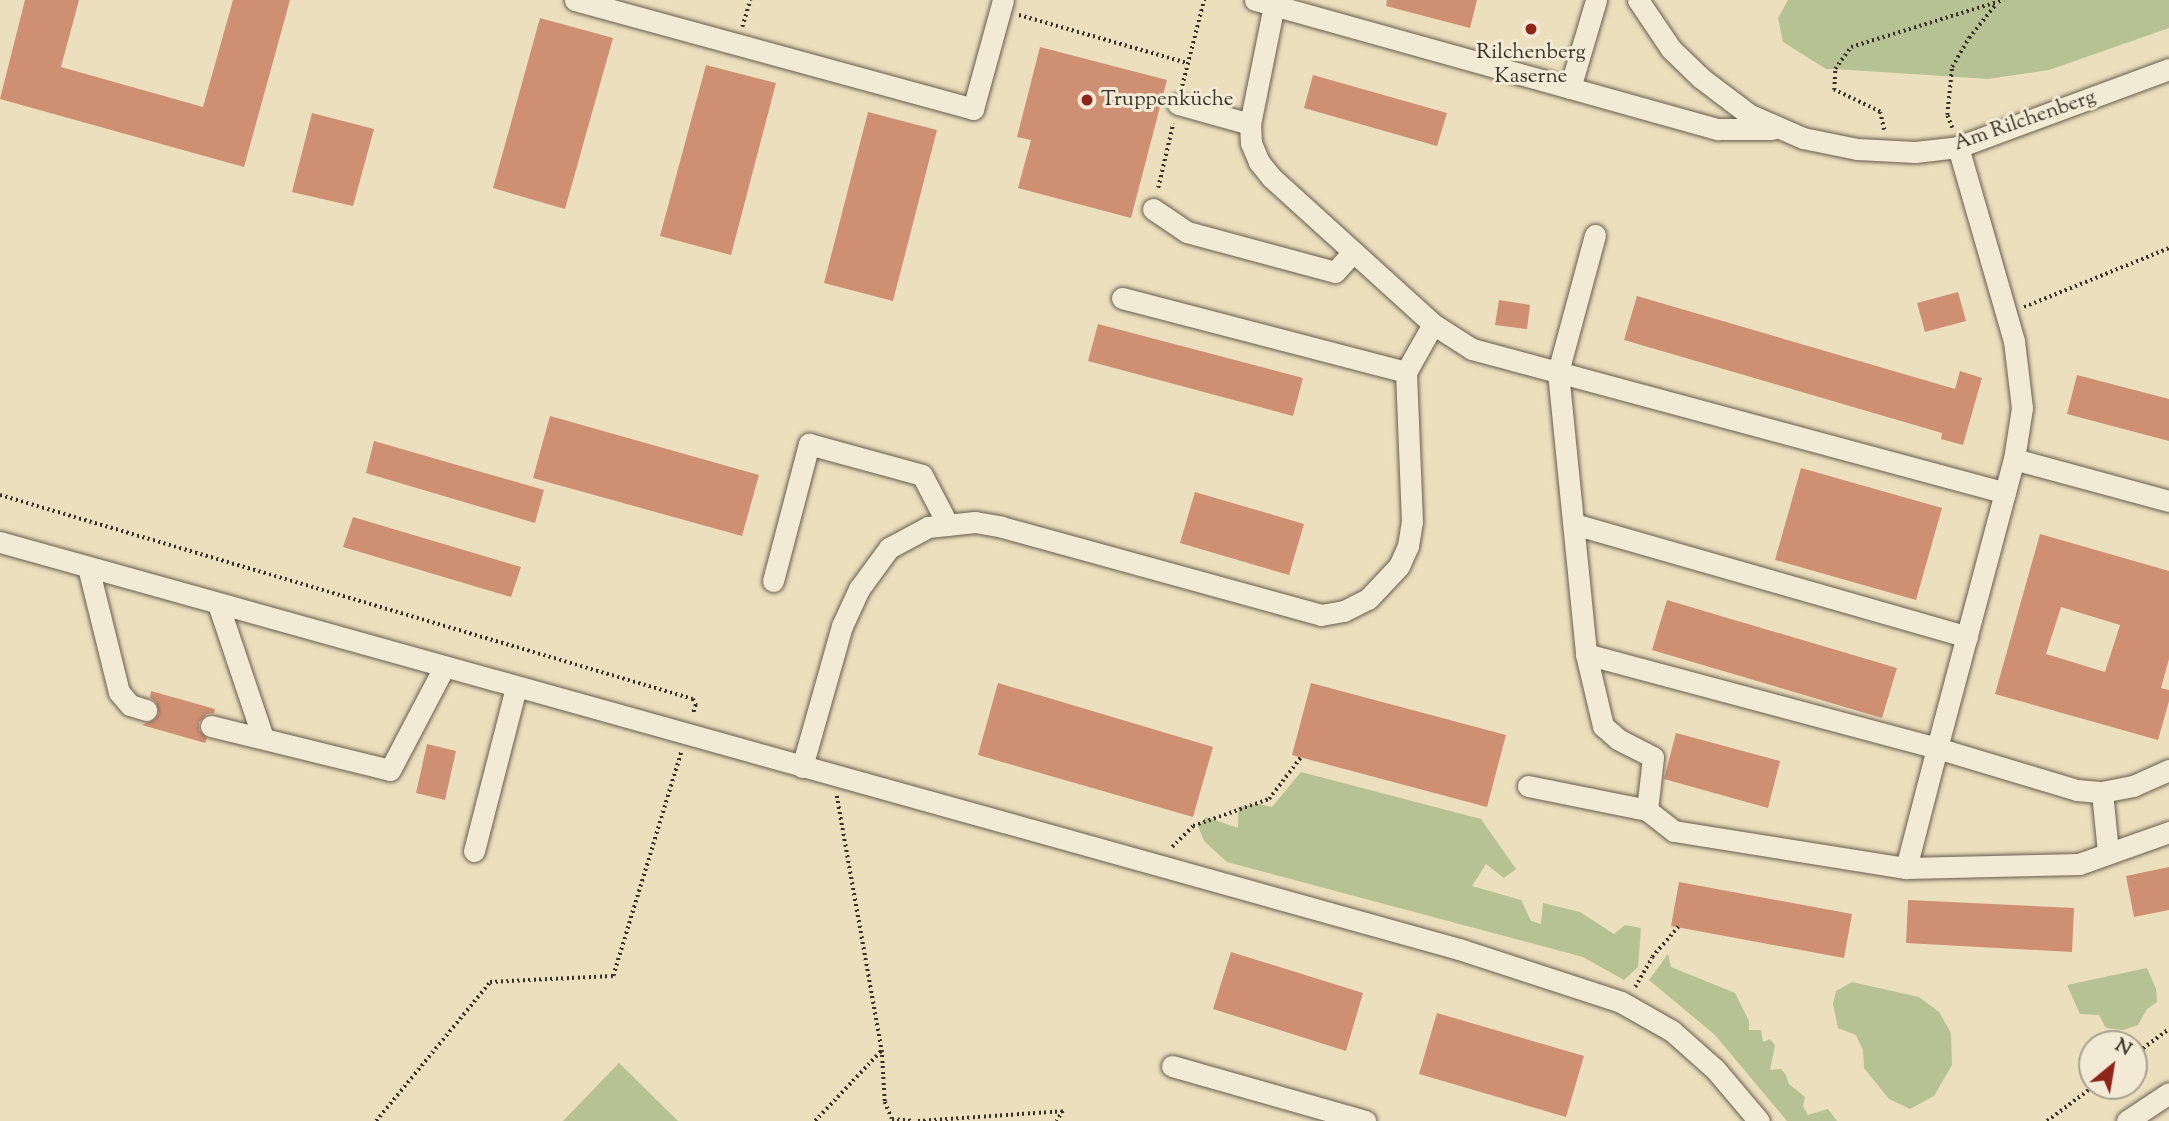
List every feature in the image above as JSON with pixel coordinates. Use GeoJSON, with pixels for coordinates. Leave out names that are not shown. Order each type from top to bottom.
{"type":"FeatureCollection","features":[{"type":"Feature","properties":{"kind":"street"},"geometry":{"type":"LineString","coordinates":[[575,0],[973,108],[1001,5]]}},
{"type":"Feature","properties":{"kind":"street"},"geometry":{"type":"LineString","coordinates":[[1570,88],[1596,0]]}},
{"type":"Feature","properties":{"kind":"street","name":"Am Rilchenberg"},"geometry":{"type":"LineString","coordinates":[[1638,0],[1671,49],[1701,78],[1750,115],[1777,128],[1835,146],[1889,152],[1958,146],[2169,69]]}},
{"type":"Feature","properties":{"kind":"street"},"geometry":{"type":"LineString","coordinates":[[1777,128],[1718,130],[1265,3],[1250,124],[1251,143],[1259,162],[1433,324],[1472,349],[2005,493]]}},
{"type":"Feature","properties":{"kind":"street"},"geometry":{"type":"LineString","coordinates":[[1178,104],[1250,124]]}},
{"type":"Feature","properties":{"kind":"street"},"geometry":{"type":"LineString","coordinates":[[1906,869],[2014,458],[2022,408],[2014,341],[1958,146]]}},
{"type":"Feature","properties":{"kind":"street"},"geometry":{"type":"LineString","coordinates":[[1153,209],[1187,232],[1335,272],[1353,251]]}},
{"type":"Feature","properties":{"kind":"street"},"geometry":{"type":"LineString","coordinates":[[1595,235],[1558,372],[1586,654],[1603,726],[1618,739],[1653,757],[1647,810]]}},
{"type":"Feature","properties":{"kind":"street"},"geometry":{"type":"LineString","coordinates":[[1122,298],[1406,372]]}},
{"type":"Feature","properties":{"kind":"street"},"geometry":{"type":"LineString","coordinates":[[802,766],[842,626],[859,589],[889,548],[928,527],[975,522],[1002,527],[1321,615],[1344,611],[1368,599],[1399,566],[1408,546],[1412,522],[1406,372],[1433,324]]}},
{"type":"Feature","properties":{"kind":"street"},"geometry":{"type":"LineString","coordinates":[[773,581],[809,444],[922,475],[948,525]]}},
{"type":"Feature","properties":{"kind":"street"},"geometry":{"type":"LineString","coordinates":[[2014,458],[2169,501]]}},
{"type":"Feature","properties":{"kind":"street"},"geometry":{"type":"LineString","coordinates":[[1574,524],[1967,637]]}},
{"type":"Feature","properties":{"kind":"street"},"geometry":{"type":"LineString","coordinates":[[0,542],[686,736],[1459,949],[1625,1004],[1672,1031],[1714,1069],[1758,1121]]}},
{"type":"Feature","properties":{"kind":"street"},"geometry":{"type":"LineString","coordinates":[[88,567],[119,692],[130,705],[146,710]]}},
{"type":"Feature","properties":{"kind":"street"},"geometry":{"type":"LineString","coordinates":[[218,604],[263,738]]}},
{"type":"Feature","properties":{"kind":"street"},"geometry":{"type":"LineString","coordinates":[[1586,654],[1937,748],[2077,790],[2102,792],[2133,786],[2169,770]]}},
{"type":"Feature","properties":{"kind":"street"},"geometry":{"type":"LineString","coordinates":[[211,726],[390,770],[444,667]]}},
{"type":"Feature","properties":{"kind":"street"},"geometry":{"type":"LineString","coordinates":[[474,851],[516,687]]}},
{"type":"Feature","properties":{"kind":"street"},"geometry":{"type":"LineString","coordinates":[[1528,786],[1647,810],[1674,831],[1906,869],[2079,864],[2169,832]]}},
{"type":"Feature","properties":{"kind":"street"},"geometry":{"type":"LineString","coordinates":[[2102,792],[2108,852]]}},
{"type":"Feature","properties":{"kind":"street"},"geometry":{"type":"LineString","coordinates":[[1172,1066],[1365,1121]]}},
{"type":"Feature","properties":{"kind":"street"},"geometry":{"type":"LineString","coordinates":[[2127,1121],[2169,1093]]}},
{"type":"Feature","properties":{"kind":"path"},"geometry":{"type":"LineString","coordinates":[[1889,152],[1880,112],[1834,90],[1835,69],[1851,47],[2004,0]]}},
{"type":"Feature","properties":{"kind":"path"},"geometry":{"type":"LineString","coordinates":[[1958,146],[1947,115],[1952,67],[1969,38],[1997,2]]}},
{"type":"Feature","properties":{"kind":"path"},"geometry":{"type":"LineString","coordinates":[[1001,5],[1188,63]]}},
{"type":"Feature","properties":{"kind":"path"},"geometry":{"type":"LineString","coordinates":[[2006,314],[2169,248]]}},
{"type":"Feature","properties":{"kind":"path"},"geometry":{"type":"LineString","coordinates":[[0,495],[693,699],[696,705],[613,976],[490,982],[376,1121]]}},
{"type":"Feature","properties":{"kind":"path"},"geometry":{"type":"LineString","coordinates":[[1153,864],[1193,826],[1269,799],[1301,757]]}},
{"type":"Feature","properties":{"kind":"path"},"geometry":{"type":"LineString","coordinates":[[834,776],[881,1050],[885,1102],[892,1119],[916,1121],[1063,1111],[1057,1121]]}},
{"type":"Feature","properties":{"kind":"path"},"geometry":{"type":"LineString","coordinates":[[1625,1004],[1652,957],[1678,927]]}},
{"type":"Feature","properties":{"kind":"path"},"geometry":{"type":"LineString","coordinates":[[2148,1045],[2169,1029]]}},
{"type":"Feature","properties":{"kind":"path"},"geometry":{"type":"LineString","coordinates":[[815,1121],[881,1050]]}},
{"type":"Feature","properties":{"kind":"path"},"geometry":{"type":"LineString","coordinates":[[2047,1121],[2078,1098]]}},
{"type":"Feature","properties":{"kind":"green space"},"geometry":{"type":"Polygon","coordinates":[[[1788,0],[2169,0],[2169,28],[2049,70],[1988,79],[1826,69],[1783,42],[1778,18],[1788,0]]]}},
{"type":"Feature","properties":{"kind":"green space"},"geometry":{"type":"Polygon","coordinates":[[[1301,772],[1481,819],[1516,869],[1504,878],[1486,864],[1472,886],[1521,900],[1531,921],[1541,924],[1543,903],[1580,912],[1614,934],[1625,925],[1641,928],[1638,967],[1624,980],[1583,957],[1227,862],[1204,841],[1198,826],[1206,817],[1238,828],[1238,807],[1258,804],[1272,807],[1301,772]]]}},
{"type":"Feature","properties":{"kind":"green space"},"geometry":{"type":"Polygon","coordinates":[[[1668,954],[1671,967],[1735,993],[1749,1021],[1749,1030],[1761,1030],[1763,1042],[1770,1039],[1775,1045],[1770,1070],[1781,1069],[1789,1084],[1805,1097],[1803,1106],[1808,1115],[1828,1109],[1837,1121],[1787,1121],[1715,1035],[1649,980],[1668,954]]]}},
{"type":"Feature","properties":{"kind":"green space"},"geometry":{"type":"Polygon","coordinates":[[[2147,968],[2156,989],[2157,1002],[2147,1009],[2138,1025],[2123,1030],[2106,1028],[2099,1015],[2080,1014],[2067,985],[2147,968]]]}},
{"type":"Feature","properties":{"kind":"green space"},"geometry":{"type":"Polygon","coordinates":[[[1852,982],[1919,997],[1939,1012],[1951,1033],[1952,1065],[1934,1096],[1910,1109],[1889,1099],[1864,1068],[1863,1050],[1856,1035],[1838,1028],[1833,1004],[1836,991],[1852,982]]]}},
{"type":"Feature","properties":{"kind":"green space"},"geometry":{"type":"Polygon","coordinates":[[[619,1063],[678,1121],[563,1121],[619,1063]]]}},
{"type":"Feature","properties":{"kind":"building"},"geometry":{"type":"Polygon","coordinates":[[[25,0],[79,0],[61,67],[203,107],[233,0],[290,0],[244,167],[0,99],[25,0]]]}},
{"type":"Feature","properties":{"kind":"building"},"geometry":{"type":"Polygon","coordinates":[[[1387,0],[1477,0],[1470,28],[1386,6],[1387,0]]]}},
{"type":"Feature","properties":{"kind":"building"},"geometry":{"type":"Polygon","coordinates":[[[540,18],[613,38],[565,209],[493,188],[540,18]]]}},
{"type":"Feature","properties":{"kind":"building"},"geometry":{"type":"Polygon","coordinates":[[[1040,47],[1167,80],[1131,218],[1018,188],[1031,140],[1017,137],[1040,47]]]}},
{"type":"Feature","properties":{"kind":"building"},"geometry":{"type":"Polygon","coordinates":[[[706,65],[776,83],[731,255],[660,236],[706,65]]]}},
{"type":"Feature","properties":{"kind":"building"},"geometry":{"type":"Polygon","coordinates":[[[1313,75],[1447,113],[1437,146],[1304,108],[1313,75]]]}},
{"type":"Feature","properties":{"kind":"building"},"geometry":{"type":"Polygon","coordinates":[[[868,112],[937,130],[893,301],[824,283],[868,112]]]}},
{"type":"Feature","properties":{"kind":"building"},"geometry":{"type":"Polygon","coordinates":[[[312,113],[374,129],[353,206],[292,192],[312,113]]]}},
{"type":"Feature","properties":{"kind":"building"},"geometry":{"type":"Polygon","coordinates":[[[1958,292],[1966,321],[1925,332],[1917,303],[1958,292]]]}},
{"type":"Feature","properties":{"kind":"building"},"geometry":{"type":"Polygon","coordinates":[[[1637,296],[1955,389],[1960,371],[1982,378],[1963,445],[1941,439],[1942,433],[1624,340],[1637,296]]]}},
{"type":"Feature","properties":{"kind":"building"},"geometry":{"type":"Polygon","coordinates":[[[1499,300],[1530,305],[1527,329],[1495,325],[1499,300]]]}},
{"type":"Feature","properties":{"kind":"building"},"geometry":{"type":"Polygon","coordinates":[[[1098,324],[1303,378],[1293,416],[1088,361],[1098,324]]]}},
{"type":"Feature","properties":{"kind":"building"},"geometry":{"type":"Polygon","coordinates":[[[2077,375],[2169,399],[2169,441],[2067,414],[2077,375]]]}},
{"type":"Feature","properties":{"kind":"building"},"geometry":{"type":"Polygon","coordinates":[[[550,416],[759,475],[742,536],[533,478],[550,416]]]}},
{"type":"Feature","properties":{"kind":"building"},"geometry":{"type":"Polygon","coordinates":[[[374,441],[544,490],[535,523],[366,473],[374,441]]]}},
{"type":"Feature","properties":{"kind":"building"},"geometry":{"type":"Polygon","coordinates":[[[1801,468],[1942,508],[1916,600],[1775,560],[1801,468]]]}},
{"type":"Feature","properties":{"kind":"building"},"geometry":{"type":"Polygon","coordinates":[[[1195,492],[1304,524],[1289,575],[1180,543],[1195,492]]]}},
{"type":"Feature","properties":{"kind":"building"},"geometry":{"type":"Polygon","coordinates":[[[353,517],[521,567],[511,597],[343,547],[353,517]]]}},
{"type":"Feature","properties":{"kind":"building"},"geometry":{"type":"Polygon","coordinates":[[[2040,534],[2169,571],[2169,659],[2161,688],[2169,690],[2169,701],[2158,740],[1995,694],[2040,534]],[[2061,607],[2046,654],[2105,672],[2120,625],[2061,607]]]}},
{"type":"Feature","properties":{"kind":"building"},"geometry":{"type":"Polygon","coordinates":[[[1667,600],[1897,668],[1882,718],[1652,650],[1667,600]]]}},
{"type":"Feature","properties":{"kind":"building"},"geometry":{"type":"Polygon","coordinates":[[[998,683],[1213,747],[1193,817],[978,755],[998,683]]]}},
{"type":"Feature","properties":{"kind":"building"},"geometry":{"type":"Polygon","coordinates":[[[1311,683],[1506,735],[1487,807],[1292,755],[1311,683]]]}},
{"type":"Feature","properties":{"kind":"building"},"geometry":{"type":"Polygon","coordinates":[[[151,691],[215,709],[214,713],[207,714],[199,722],[199,730],[207,738],[205,743],[142,725],[154,720],[159,713],[156,702],[150,697],[151,691]]]}},
{"type":"Feature","properties":{"kind":"building"},"geometry":{"type":"Polygon","coordinates":[[[1676,733],[1780,761],[1768,808],[1664,779],[1676,733]]]}},
{"type":"Feature","properties":{"kind":"building"},"geometry":{"type":"Polygon","coordinates":[[[427,744],[456,751],[445,800],[416,793],[427,744]]]}},
{"type":"Feature","properties":{"kind":"building"},"geometry":{"type":"Polygon","coordinates":[[[2169,867],[2169,910],[2134,917],[2126,876],[2169,867]]]}},
{"type":"Feature","properties":{"kind":"building"},"geometry":{"type":"Polygon","coordinates":[[[1679,882],[1852,914],[1844,958],[1671,926],[1679,882]]]}},
{"type":"Feature","properties":{"kind":"building"},"geometry":{"type":"Polygon","coordinates":[[[1908,900],[2074,908],[2072,952],[1906,943],[1908,900]]]}},
{"type":"Feature","properties":{"kind":"building"},"geometry":{"type":"Polygon","coordinates":[[[1231,952],[1363,993],[1346,1051],[1213,1009],[1231,952]]]}},
{"type":"Feature","properties":{"kind":"building"},"geometry":{"type":"Polygon","coordinates":[[[1437,1013],[1584,1056],[1566,1117],[1419,1074],[1437,1013]]]}},
{"type":"Feature","properties":{"kind":"place","name":"Rilchenberg Kaserne"},"geometry":{"type":"Point","coordinates":[1531,29]}},
{"type":"Feature","properties":{"kind":"place","name":"Truppenküche"},"geometry":{"type":"Point","coordinates":[1087,100]}}]}
